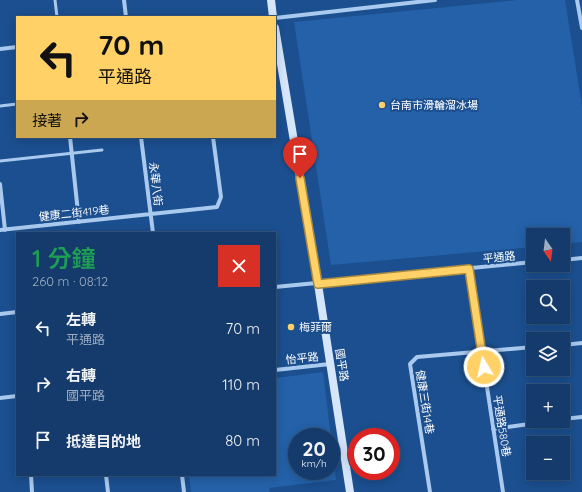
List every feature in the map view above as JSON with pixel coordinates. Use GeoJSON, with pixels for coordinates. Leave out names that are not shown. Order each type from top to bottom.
{"type":"FeatureCollection","features":[{"type":"Feature","properties":{"kind":"street"},"geometry":{"type":"LineString","coordinates":[[124,0],[126,16]]}},
{"type":"Feature","properties":{"kind":"street"},"geometry":{"type":"LineString","coordinates":[[271,0],[274,16]]}},
{"type":"Feature","properties":{"kind":"street"},"geometry":{"type":"LineString","coordinates":[[276,18],[435,0]]}},
{"type":"Feature","properties":{"kind":"street"},"geometry":{"type":"LineString","coordinates":[[577,0],[582,28]]}},
{"type":"Feature","properties":{"kind":"street","name":"國平路"},"geometry":{"type":"LineString","coordinates":[[276,34],[331,364],[350,492]]}},
{"type":"Feature","properties":{"kind":"street"},"geometry":{"type":"LineString","coordinates":[[0,49],[16,48]]}},
{"type":"Feature","properties":{"kind":"street"},"geometry":{"type":"LineString","coordinates":[[70,138],[79,222]]}},
{"type":"Feature","properties":{"kind":"street","name":"永華八街"},"geometry":{"type":"LineString","coordinates":[[141,138],[153,232]]}},
{"type":"Feature","properties":{"kind":"street","name":"健康二街419巷"},"geometry":{"type":"LineString","coordinates":[[2,230],[217,207],[221,198],[213,138]]}},
{"type":"Feature","properties":{"kind":"street"},"geometry":{"type":"LineString","coordinates":[[0,184],[2,230]]}},
{"type":"Feature","properties":{"kind":"street"},"geometry":{"type":"LineString","coordinates":[[570,259],[582,258]]}},
{"type":"Feature","properties":{"kind":"street","name":"平通路"},"geometry":{"type":"LineString","coordinates":[[276,287],[526,263]]}},
{"type":"Feature","properties":{"kind":"street","name":"平通路580巷"},"geometry":{"type":"LineString","coordinates":[[469,269],[503,492]]}},
{"type":"Feature","properties":{"kind":"street"},"geometry":{"type":"LineString","coordinates":[[0,314],[16,312]]}},
{"type":"Feature","properties":{"kind":"street"},"geometry":{"type":"LineString","coordinates":[[570,344],[582,343]]}},
{"type":"Feature","properties":{"kind":"street"},"geometry":{"type":"LineString","coordinates":[[482,351],[526,348]]}},
{"type":"Feature","properties":{"kind":"street","name":"健康三街14巷"},"geometry":{"type":"LineString","coordinates":[[430,492],[410,364],[417,357],[482,351]]}},
{"type":"Feature","properties":{"kind":"street","name":"怡平路"},"geometry":{"type":"LineString","coordinates":[[276,370],[331,364]]}},
{"type":"Feature","properties":{"kind":"street"},"geometry":{"type":"LineString","coordinates":[[0,398],[16,396]]}},
{"type":"Feature","properties":{"kind":"street"},"geometry":{"type":"LineString","coordinates":[[570,418],[582,417]]}},
{"type":"Feature","properties":{"kind":"street"},"geometry":{"type":"LineString","coordinates":[[494,429],[526,424]]}},
{"type":"Feature","properties":{"kind":"street"},"geometry":{"type":"LineString","coordinates":[[30,476],[32,492]]}},
{"type":"Feature","properties":{"kind":"street"},"geometry":{"type":"LineString","coordinates":[[106,476],[108,492]]}},
{"type":"Feature","properties":{"kind":"street"},"geometry":{"type":"LineString","coordinates":[[182,476],[184,492]]}},
{"type":"Feature","properties":{"kind":"lane"},"geometry":{"type":"LineString","coordinates":[[55,0],[57,16]]}},
{"type":"Feature","properties":{"kind":"lane"},"geometry":{"type":"LineString","coordinates":[[0,106],[16,104]]}},
{"type":"Feature","properties":{"kind":"lane"},"geometry":{"type":"LineString","coordinates":[[0,161],[102,150]]}},
{"type":"Feature","properties":{"kind":"shaded area"},"geometry":{"type":"Polygon","coordinates":[[[517,0],[565,0],[582,106],[582,242],[570,243],[570,228],[526,228],[526,248],[331,265],[294,22],[517,0]]]}},
{"type":"Feature","properties":{"kind":"shaded area"},"geometry":{"type":"Polygon","coordinates":[[[323,372],[330,428],[288,428],[288,480],[336,480],[269,488],[270,492],[191,492],[189,476],[276,476],[276,378],[323,372]]]}},
{"type":"Feature","properties":{"kind":"place","name":"台南市滑輪溜冰場"},"geometry":{"type":"Point","coordinates":[382,105]}},
{"type":"Feature","properties":{"kind":"place","name":"梅菲爾"},"geometry":{"type":"Point","coordinates":[291,327]}},
{"type":"Feature","properties":{"kind":"route"},"geometry":{"type":"LineString","coordinates":[[300,178],[318,284],[469,269],[484,367]]}}]}
